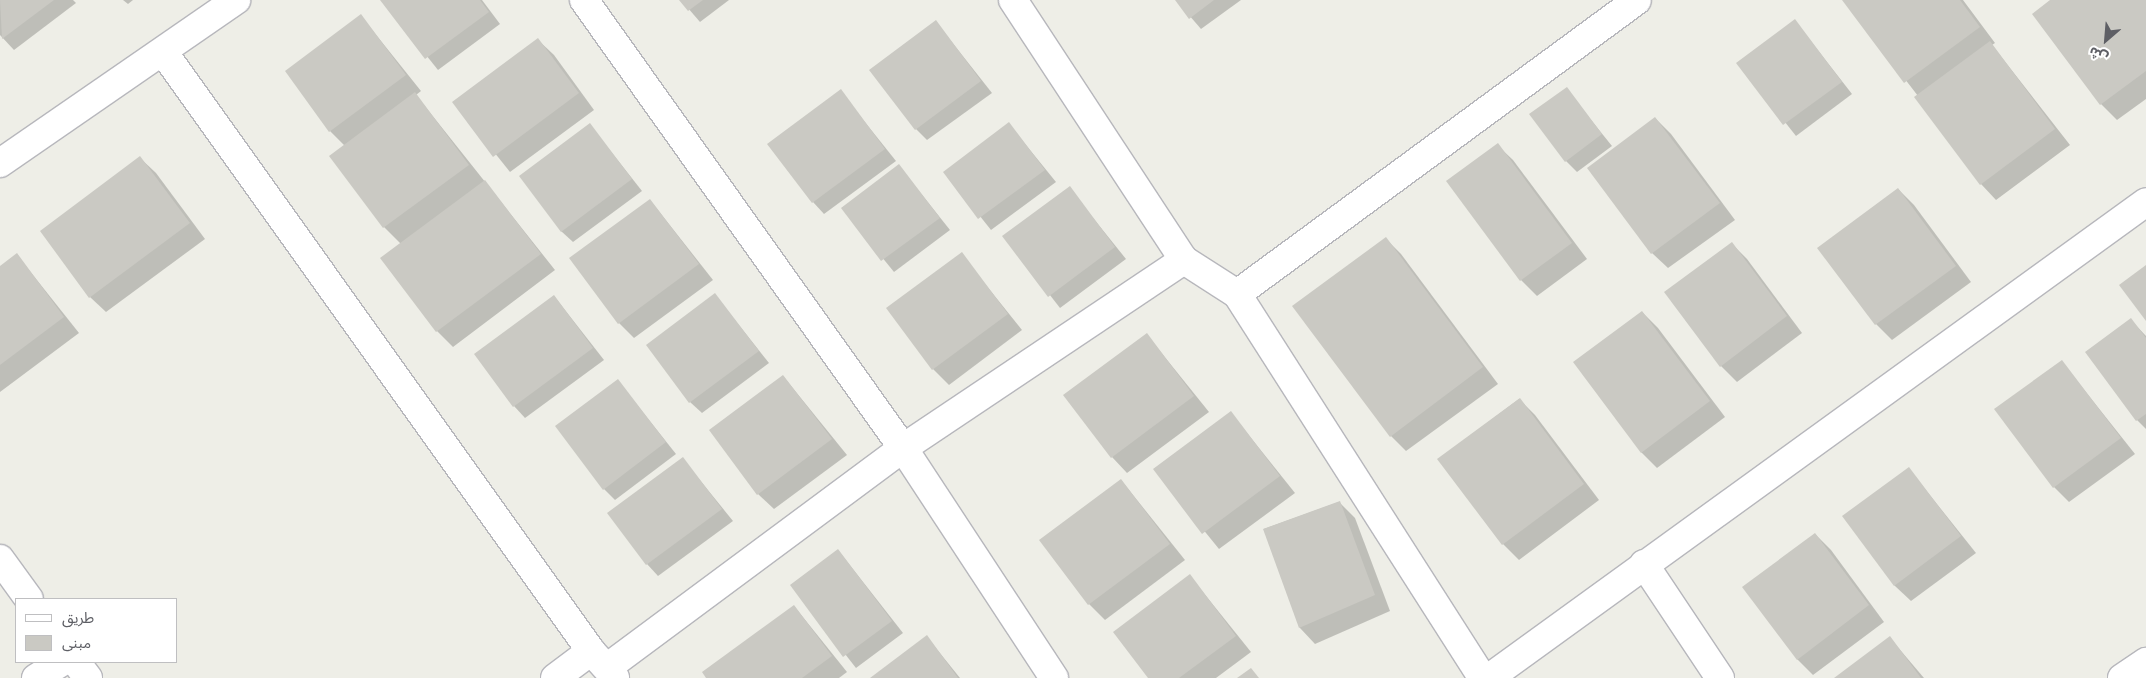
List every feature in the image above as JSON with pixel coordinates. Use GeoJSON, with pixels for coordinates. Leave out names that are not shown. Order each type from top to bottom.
{"type":"FeatureCollection","features":[{"type":"Feature","properties":{"kind":"street"},"geometry":{"type":"LineString","coordinates":[[0,163],[164,53],[236,0]]}},
{"type":"Feature","properties":{"kind":"street"},"geometry":{"type":"LineString","coordinates":[[584,0],[903,448],[1054,678]]}},
{"type":"Feature","properties":{"kind":"street"},"geometry":{"type":"LineString","coordinates":[[1013,0],[1184,260],[1237,294],[1483,678]]}},
{"type":"Feature","properties":{"kind":"street"},"geometry":{"type":"LineString","coordinates":[[1237,294],[1637,0]]}},
{"type":"Feature","properties":{"kind":"street"},"geometry":{"type":"LineString","coordinates":[[164,53],[605,665]]}},
{"type":"Feature","properties":{"kind":"street"},"geometry":{"type":"LineString","coordinates":[[1489,678],[2146,202]]}},
{"type":"Feature","properties":{"kind":"street"},"geometry":{"type":"LineString","coordinates":[[555,678],[605,665],[903,448],[1184,260]]}},
{"type":"Feature","properties":{"kind":"street"},"geometry":{"type":"LineString","coordinates":[[0,559],[28,598]]}},
{"type":"Feature","properties":{"kind":"street"},"geometry":{"type":"LineString","coordinates":[[1644,564],[1720,678]]}},
{"type":"Feature","properties":{"kind":"street"},"geometry":{"type":"LineString","coordinates":[[2122,678],[2146,662]]}},
{"type":"Feature","properties":{"kind":"street"},"geometry":{"type":"LineString","coordinates":[[36,678],[60,663]]}},
{"type":"Feature","properties":{"kind":"street"},"geometry":{"type":"LineString","coordinates":[[77,663],[88,678]]}},
{"type":"Feature","properties":{"kind":"building"},"geometry":{"type":"Polygon","coordinates":[[[0,0],[54,0],[2,39],[0,0]]]}},
{"type":"Feature","properties":{"kind":"building"},"geometry":{"type":"Polygon","coordinates":[[[380,0],[480,0],[489,12],[425,59],[380,0]]]}},
{"type":"Feature","properties":{"kind":"building"},"geometry":{"type":"Polygon","coordinates":[[[679,0],[703,0],[688,11],[679,0]]]}},
{"type":"Feature","properties":{"kind":"building"},"geometry":{"type":"Polygon","coordinates":[[[1175,0],[1214,0],[1189,19],[1175,0]]]}},
{"type":"Feature","properties":{"kind":"building"},"geometry":{"type":"Polygon","coordinates":[[[1842,0],[1960,0],[1980,27],[1904,83],[1842,0]]]}},
{"type":"Feature","properties":{"kind":"building"},"geometry":{"type":"Polygon","coordinates":[[[2050,0],[2146,0],[2146,71],[2100,105],[2032,14],[2050,0]]]}},
{"type":"Feature","properties":{"kind":"building"},"geometry":{"type":"Polygon","coordinates":[[[361,14],[406,75],[329,132],[285,71],[361,14]]]}},
{"type":"Feature","properties":{"kind":"building"},"geometry":{"type":"Polygon","coordinates":[[[1795,19],[1842,82],[1783,125],[1736,63],[1795,19]]]}},
{"type":"Feature","properties":{"kind":"building"},"geometry":{"type":"Polygon","coordinates":[[[936,20],[981,81],[915,130],[869,70],[936,20]]]}},
{"type":"Feature","properties":{"kind":"building"},"geometry":{"type":"Polygon","coordinates":[[[538,38],[579,93],[493,157],[452,102],[538,38]]]}},
{"type":"Feature","properties":{"kind":"building"},"geometry":{"type":"Polygon","coordinates":[[[1990,41],[2055,129],[1980,185],[1914,97],[1990,41]]]}},
{"type":"Feature","properties":{"kind":"building"},"geometry":{"type":"Polygon","coordinates":[[[1567,87],[1602,134],[1565,162],[1529,114],[1567,87]]]}},
{"type":"Feature","properties":{"kind":"building"},"geometry":{"type":"Polygon","coordinates":[[[841,89],[885,149],[812,203],[767,144],[841,89]]]}},
{"type":"Feature","properties":{"kind":"building"},"geometry":{"type":"Polygon","coordinates":[[[415,92],[469,165],[383,228],[329,156],[415,92]]]}},
{"type":"Feature","properties":{"kind":"building"},"geometry":{"type":"Polygon","coordinates":[[[1655,117],[1720,203],[1651,254],[1587,168],[1655,117]]]}},
{"type":"Feature","properties":{"kind":"building"},"geometry":{"type":"Polygon","coordinates":[[[1009,122],[1045,170],[978,219],[943,172],[1009,122]]]}},
{"type":"Feature","properties":{"kind":"building"},"geometry":{"type":"Polygon","coordinates":[[[590,123],[632,179],[561,232],[519,176],[590,123]]]}},
{"type":"Feature","properties":{"kind":"building"},"geometry":{"type":"Polygon","coordinates":[[[1498,143],[1572,243],[1520,281],[1446,181],[1498,143]]]}},
{"type":"Feature","properties":{"kind":"building"},"geometry":{"type":"Polygon","coordinates":[[[140,156],[190,223],[89,298],[40,231],[140,156]]]}},
{"type":"Feature","properties":{"kind":"building"},"geometry":{"type":"Polygon","coordinates":[[[899,164],[940,218],[881,261],[841,208],[899,164]]]}},
{"type":"Feature","properties":{"kind":"building"},"geometry":{"type":"Polygon","coordinates":[[[485,180],[541,254],[436,332],[380,258],[485,180]]]}},
{"type":"Feature","properties":{"kind":"building"},"geometry":{"type":"Polygon","coordinates":[[[1070,186],[1115,247],[1048,297],[1002,236],[1070,186]]]}},
{"type":"Feature","properties":{"kind":"building"},"geometry":{"type":"Polygon","coordinates":[[[1898,188],[1956,266],[1875,325],[1817,248],[1898,188]]]}},
{"type":"Feature","properties":{"kind":"building"},"geometry":{"type":"Polygon","coordinates":[[[650,199],[699,264],[618,324],[569,258],[650,199]]]}},
{"type":"Feature","properties":{"kind":"building"},"geometry":{"type":"Polygon","coordinates":[[[1386,237],[1483,367],[1390,437],[1292,306],[1386,237]]]}},
{"type":"Feature","properties":{"kind":"building"},"geometry":{"type":"Polygon","coordinates":[[[1732,242],[1787,316],[1720,367],[1664,292],[1732,242]]]}},
{"type":"Feature","properties":{"kind":"building"},"geometry":{"type":"Polygon","coordinates":[[[962,252],[1008,314],[932,370],[886,308],[962,252]]]}},
{"type":"Feature","properties":{"kind":"building"},"geometry":{"type":"Polygon","coordinates":[[[17,253],[64,317],[0,365],[0,266],[17,253]]]}},
{"type":"Feature","properties":{"kind":"building"},"geometry":{"type":"Polygon","coordinates":[[[2146,265],[2146,321],[2119,285],[2146,265]]]}},
{"type":"Feature","properties":{"kind":"building"},"geometry":{"type":"Polygon","coordinates":[[[715,293],[759,351],[689,403],[646,345],[715,293]]]}},
{"type":"Feature","properties":{"kind":"building"},"geometry":{"type":"Polygon","coordinates":[[[554,295],[593,348],[513,407],[474,354],[554,295]]]}},
{"type":"Feature","properties":{"kind":"building"},"geometry":{"type":"Polygon","coordinates":[[[1642,311],[1710,401],[1641,453],[1573,362],[1642,311]]]}},
{"type":"Feature","properties":{"kind":"building"},"geometry":{"type":"Polygon","coordinates":[[[2131,318],[2146,338],[2146,414],[2136,421],[2085,352],[2131,318]]]}},
{"type":"Feature","properties":{"kind":"building"},"geometry":{"type":"Polygon","coordinates":[[[1147,333],[1194,396],[1111,458],[1063,395],[1147,333]]]}},
{"type":"Feature","properties":{"kind":"building"},"geometry":{"type":"Polygon","coordinates":[[[2062,360],[2121,438],[2053,488],[1994,409],[2062,360]]]}},
{"type":"Feature","properties":{"kind":"building"},"geometry":{"type":"Polygon","coordinates":[[[783,375],[832,439],[757,495],[709,430],[783,375]]]}},
{"type":"Feature","properties":{"kind":"building"},"geometry":{"type":"Polygon","coordinates":[[[618,379],[666,442],[603,490],[555,426],[618,379]]]}},
{"type":"Feature","properties":{"kind":"building"},"geometry":{"type":"Polygon","coordinates":[[[1520,398],[1584,484],[1502,545],[1437,459],[1520,398]]]}},
{"type":"Feature","properties":{"kind":"building"},"geometry":{"type":"Polygon","coordinates":[[[1231,411],[1280,476],[1202,534],[1153,469],[1231,411]]]}},
{"type":"Feature","properties":{"kind":"building"},"geometry":{"type":"Polygon","coordinates":[[[683,457],[722,509],[646,565],[607,513],[683,457]]]}},
{"type":"Feature","properties":{"kind":"building"},"geometry":{"type":"Polygon","coordinates":[[[1909,467],[1961,536],[1894,586],[1842,516],[1909,467]]]}},
{"type":"Feature","properties":{"kind":"building"},"geometry":{"type":"Polygon","coordinates":[[[1121,479],[1170,544],[1088,605],[1039,540],[1121,479]]]}},
{"type":"Feature","properties":{"kind":"building"},"geometry":{"type":"Polygon","coordinates":[[[1340,501],[1375,595],[1299,628],[1263,529],[1340,501]]]}},
{"type":"Feature","properties":{"kind":"building"},"geometry":{"type":"Polygon","coordinates":[[[1815,533],[1869,605],[1797,660],[1742,587],[1815,533]]]}},
{"type":"Feature","properties":{"kind":"building"},"geometry":{"type":"Polygon","coordinates":[[[838,549],[892,621],[843,657],[790,585],[838,549]]]}},
{"type":"Feature","properties":{"kind":"building"},"geometry":{"type":"Polygon","coordinates":[[[1190,574],[1236,636],[1179,678],[1148,678],[1113,632],[1190,574]]]}},
{"type":"Feature","properties":{"kind":"building"},"geometry":{"type":"Polygon","coordinates":[[[794,605],[832,656],[802,678],[706,678],[702,672],[794,605]]]}},
{"type":"Feature","properties":{"kind":"building"},"geometry":{"type":"Polygon","coordinates":[[[927,635],[958,678],[870,678],[927,635]]]}},
{"type":"Feature","properties":{"kind":"building"},"geometry":{"type":"Polygon","coordinates":[[[1890,636],[1921,678],[1834,678],[1890,636]]]}},
{"type":"Feature","properties":{"kind":"building"},"geometry":{"type":"Polygon","coordinates":[[[1251,668],[1259,678],[1237,678],[1251,668]]]}}]}
